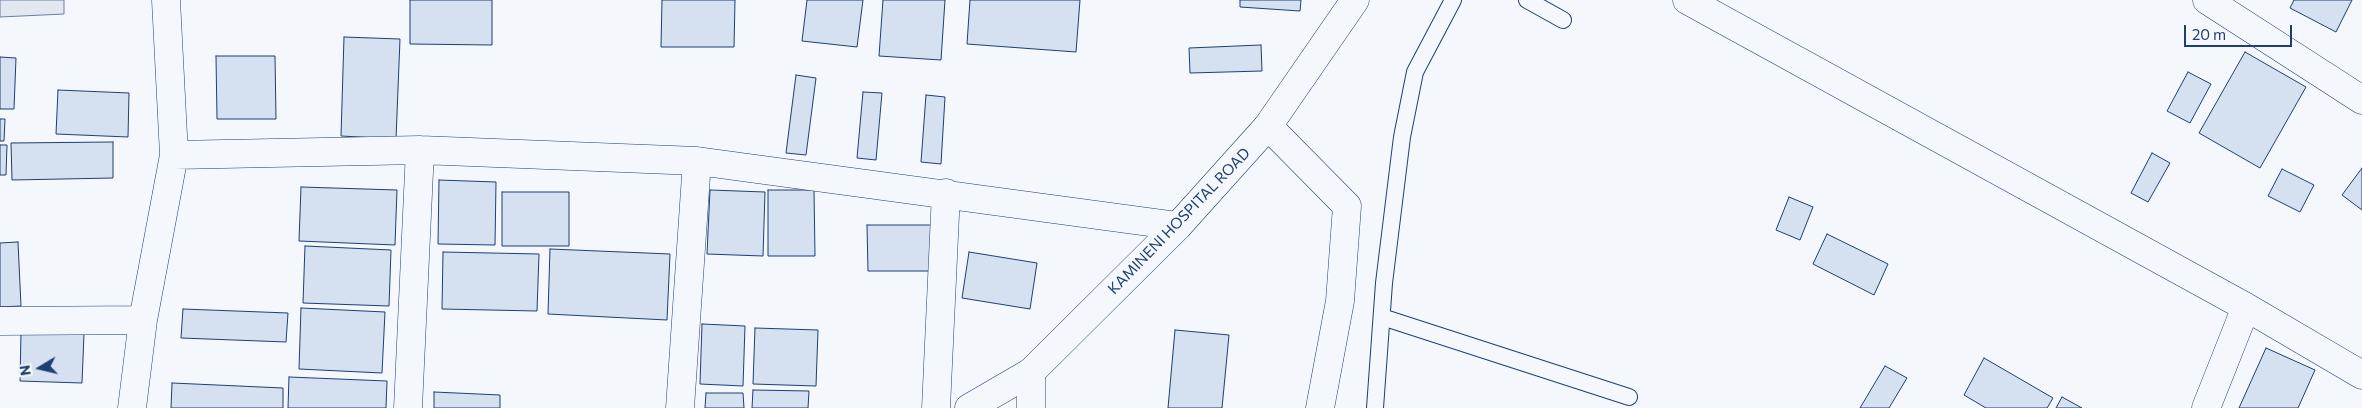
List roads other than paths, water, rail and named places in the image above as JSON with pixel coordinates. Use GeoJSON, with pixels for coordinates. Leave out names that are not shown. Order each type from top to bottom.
{"type":"FeatureCollection","features":[{"type":"Feature","properties":{"kind":"street"},"geometry":{"type":"LineString","coordinates":[[132,408],[142,320],[174,155],[166,0]]}},
{"type":"Feature","properties":{"kind":"street","name":"KAMINENI HOSPITAL ROAD"},"geometry":{"type":"LineString","coordinates":[[969,408],[1031,372],[1178,226],[1268,126],[1355,0]]}},
{"type":"Feature","properties":{"kind":"street"},"geometry":{"type":"LineString","coordinates":[[1687,0],[2246,307],[2362,375]]}},
{"type":"Feature","properties":{"kind":"street"},"geometry":{"type":"LineString","coordinates":[[2212,1],[2362,100]]}},
{"type":"Feature","properties":{"kind":"street"},"geometry":{"type":"LineString","coordinates":[[1268,126],[1347,206],[1340,301],[1320,408]]}},
{"type":"Feature","properties":{"kind":"street"},"geometry":{"type":"LineString","coordinates":[[174,155],[420,150],[697,161],[946,193],[1178,226]]}},
{"type":"Feature","properties":{"kind":"street"},"geometry":{"type":"LineString","coordinates":[[408,408],[420,150]]}},
{"type":"Feature","properties":{"kind":"street"},"geometry":{"type":"LineString","coordinates":[[680,408],[697,161]]}},
{"type":"Feature","properties":{"kind":"street"},"geometry":{"type":"LineString","coordinates":[[936,408],[946,193]]}},
{"type":"Feature","properties":{"kind":"street"},"geometry":{"type":"LineString","coordinates":[[2206,408],[2246,307]]}},
{"type":"Feature","properties":{"kind":"street"},"geometry":{"type":"LineString","coordinates":[[0,322],[142,320]]}},
{"type":"Feature","properties":{"kind":"street"},"geometry":{"type":"LineString","coordinates":[[1031,372],[1031,408]]}},
{"type":"Feature","properties":{"kind":"lane"},"geometry":{"type":"LineString","coordinates":[[1374,408],[1402,137],[1415,72],[1453,0]]}},
{"type":"Feature","properties":{"kind":"lane"},"geometry":{"type":"LineString","coordinates":[[1527,0],[1563,20]]}},
{"type":"Feature","properties":{"kind":"lane"},"geometry":{"type":"LineString","coordinates":[[1382,317],[1630,398]]}}]}
